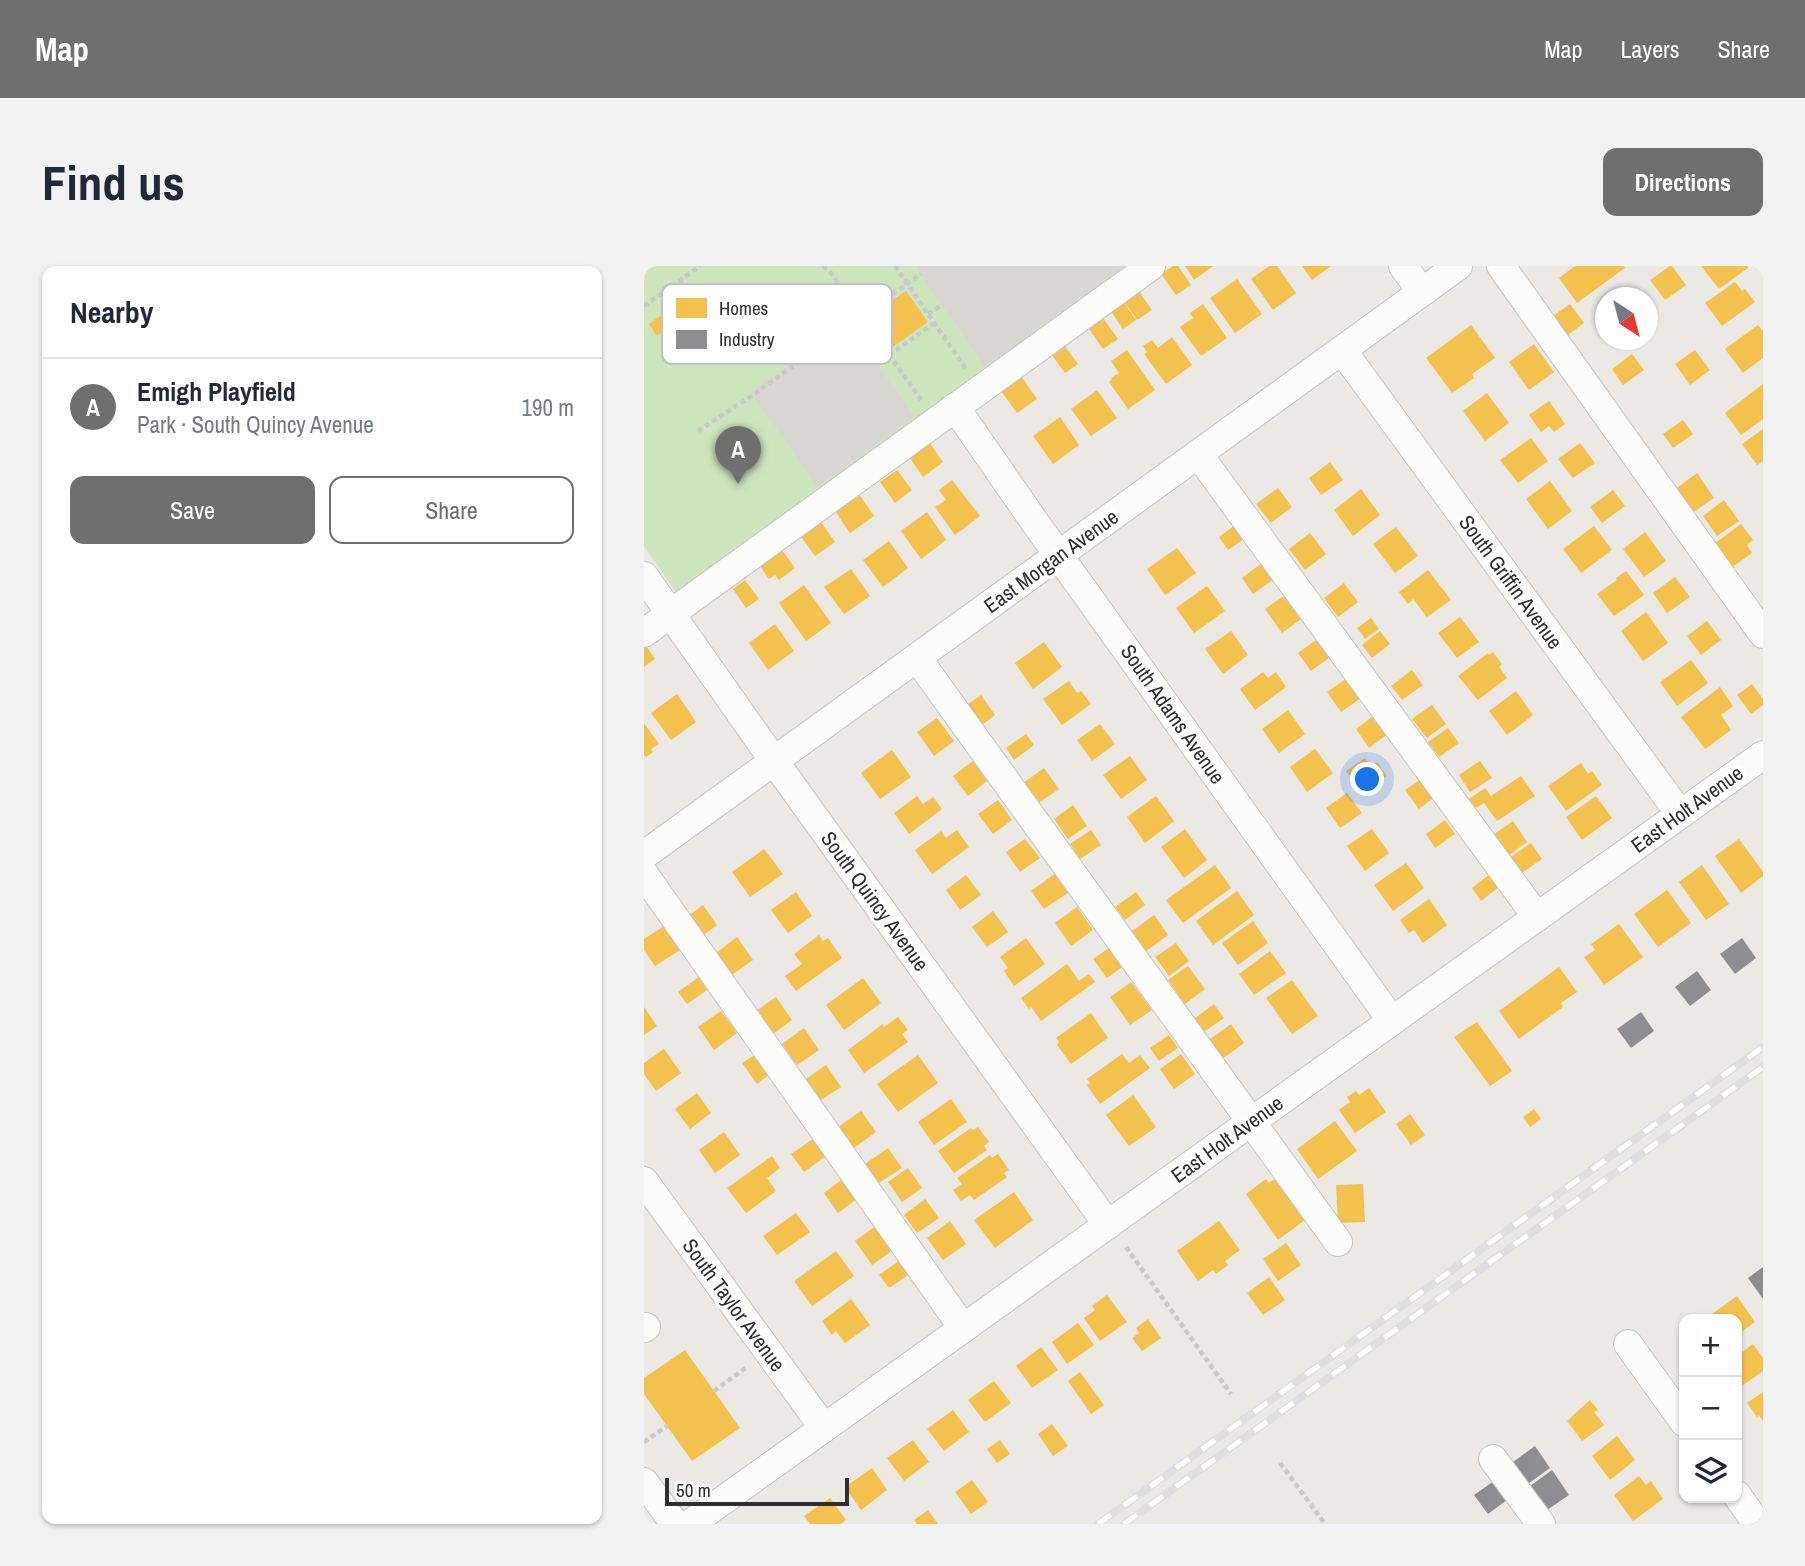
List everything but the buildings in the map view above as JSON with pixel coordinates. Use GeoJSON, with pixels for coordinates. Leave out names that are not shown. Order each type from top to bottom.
{"type":"FeatureCollection","features":[{"type":"Feature","properties":{"kind":"street"},"geometry":{"type":"LineString","coordinates":[[644,633],[1151,266]]}},
{"type":"Feature","properties":{"kind":"street"},"geometry":{"type":"LineString","coordinates":[[1403,266],[1422,292]]}},
{"type":"Feature","properties":{"kind":"street","name":"East Morgan Avenue"},"geometry":{"type":"LineString","coordinates":[[644,855],[1458,266]]}},
{"type":"Feature","properties":{"kind":"street"},"geometry":{"type":"LineString","coordinates":[[1502,266],[1763,634]]}},
{"type":"Feature","properties":{"kind":"street","name":"South Griffin Avenue"},"geometry":{"type":"LineString","coordinates":[[1342,350],[1680,814]]}},
{"type":"Feature","properties":{"kind":"street","name":"South Adams Avenue"},"geometry":{"type":"LineString","coordinates":[[945,415],[1059,555],[1392,1021]]}},
{"type":"Feature","properties":{"kind":"street"},"geometry":{"type":"LineString","coordinates":[[1198,454],[1537,917]]}},
{"type":"Feature","properties":{"kind":"street","name":"South Quincy Avenue"},"geometry":{"type":"LineString","coordinates":[[644,576],[1108,1225]]}},
{"type":"Feature","properties":{"kind":"street"},"geometry":{"type":"LineString","coordinates":[[917,658],[1338,1242]]}},
{"type":"Feature","properties":{"kind":"street","name":"East Holt Avenue"},"geometry":{"type":"LineString","coordinates":[[690,1524],[1763,755]]}},
{"type":"Feature","properties":{"kind":"street"},"geometry":{"type":"LineString","coordinates":[[644,874],[963,1328]]}},
{"type":"Feature","properties":{"kind":"street","name":"South Taylor Avenue"},"geometry":{"type":"LineString","coordinates":[[644,1181],[824,1428]]}},
{"type":"Feature","properties":{"kind":"street"},"geometry":{"type":"LineString","coordinates":[[1628,1344],[1679,1415]]}},
{"type":"Feature","properties":{"kind":"street"},"geometry":{"type":"LineString","coordinates":[[1493,1459],[1541,1524]]}},
{"type":"Feature","properties":{"kind":"street"},"geometry":{"type":"LineString","coordinates":[[644,1482],[675,1524]]}},
{"type":"Feature","properties":{"kind":"street"},"geometry":{"type":"LineString","coordinates":[[1742,1503],[1757,1524]]}},
{"type":"Feature","properties":{"kind":"path"},"geometry":{"type":"LineString","coordinates":[[675,284],[700,266]]}},
{"type":"Feature","properties":{"kind":"path"},"geometry":{"type":"LineString","coordinates":[[823,266],[839,284]]}},
{"type":"Feature","properties":{"kind":"path"},"geometry":{"type":"LineString","coordinates":[[895,266],[979,391]]}},
{"type":"Feature","properties":{"kind":"path"},"geometry":{"type":"LineString","coordinates":[[892,295],[921,274]]}},
{"type":"Feature","properties":{"kind":"path"},"geometry":{"type":"LineString","coordinates":[[678,282],[684,284]]}},
{"type":"Feature","properties":{"kind":"path"},"geometry":{"type":"LineString","coordinates":[[644,306],[662,293]]}},
{"type":"Feature","properties":{"kind":"path"},"geometry":{"type":"LineString","coordinates":[[929,314],[942,305]]}},
{"type":"Feature","properties":{"kind":"path"},"geometry":{"type":"LineString","coordinates":[[892,354],[934,323]]}},
{"type":"Feature","properties":{"kind":"path"},"geometry":{"type":"LineString","coordinates":[[892,357],[945,415]]}},
{"type":"Feature","properties":{"kind":"path"},"geometry":{"type":"LineString","coordinates":[[698,431],[796,364]]}},
{"type":"Feature","properties":{"kind":"path"},"geometry":{"type":"LineString","coordinates":[[1126,1247],[1231,1394]]}},
{"type":"Feature","properties":{"kind":"path"},"geometry":{"type":"LineString","coordinates":[[714,1391],[747,1367]]}},
{"type":"Feature","properties":{"kind":"path"},"geometry":{"type":"LineString","coordinates":[[644,1442],[667,1426]]}},
{"type":"Feature","properties":{"kind":"path"},"geometry":{"type":"LineString","coordinates":[[1280,1463],[1325,1524]]}},
{"type":"Feature","properties":{"kind":"green space"},"geometry":{"type":"Polygon","coordinates":[[[644,266],[1134,266],[679,596],[644,546],[644,266]]]}},
{"type":"Feature","properties":{"kind":"shaded area"},"geometry":{"type":"Polygon","coordinates":[[[915,266],[1124,266],[985,367],[915,266]]]}},
{"type":"Feature","properties":{"kind":"shaded area"},"geometry":{"type":"Polygon","coordinates":[[[790,364],[877,364],[914,417],[817,487],[751,392],[790,364]]]}},
{"type":"Feature","properties":{"kind":"railway"},"geometry":{"type":"LineString","coordinates":[[1098,1524],[1763,1047]]}},
{"type":"Feature","properties":{"kind":"railway"},"geometry":{"type":"LineString","coordinates":[[1124,1524],[1763,1067]]}},
{"type":"Feature","properties":{"kind":"place","name":"Emigh Playfield"},"geometry":{"type":"Point","coordinates":[738,484]}}]}
